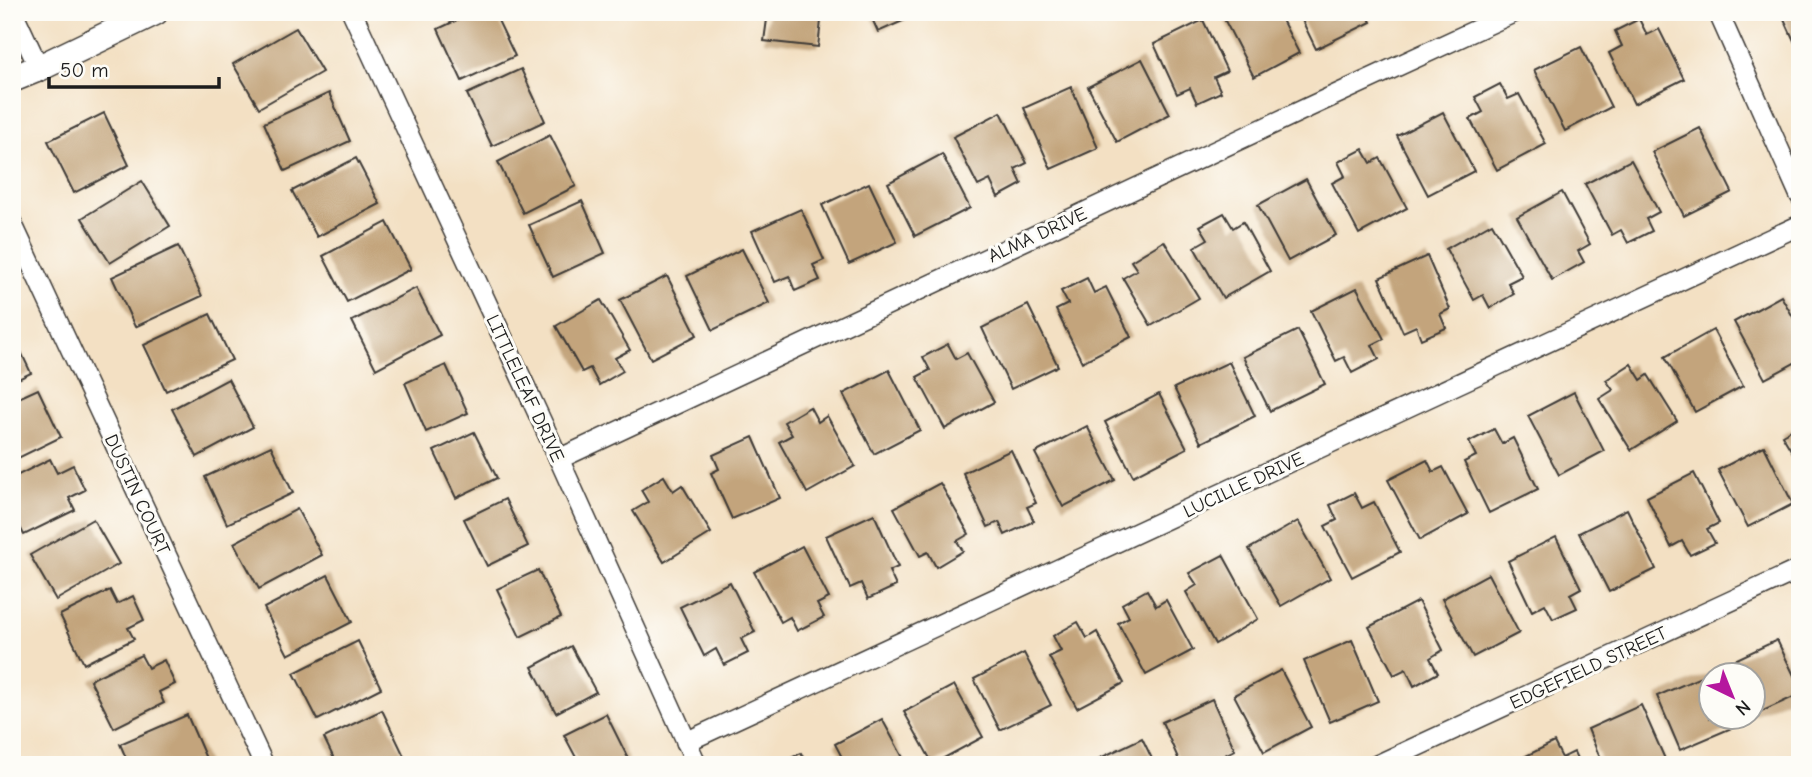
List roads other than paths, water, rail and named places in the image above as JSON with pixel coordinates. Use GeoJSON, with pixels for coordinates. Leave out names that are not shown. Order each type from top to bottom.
{"type":"FeatureCollection","features":[{"type":"Feature","properties":{"kind":"main road"},"geometry":{"type":"LineString","coordinates":[[12,79],[155,12]]}},
{"type":"Feature","properties":{"kind":"street"},"geometry":{"type":"LineString","coordinates":[[13,12],[39,68]]}},
{"type":"Feature","properties":{"kind":"street","name":"LITTLELEAF DRIVE"},"geometry":{"type":"LineString","coordinates":[[352,12],[697,765]]}},
{"type":"Feature","properties":{"kind":"street","name":"ALMA DRIVE"},"geometry":{"type":"LineString","coordinates":[[559,459],[1296,112],[1516,12]]}},
{"type":"Feature","properties":{"kind":"street"},"geometry":{"type":"LineString","coordinates":[[1718,12],[1800,196]]}},
{"type":"Feature","properties":{"kind":"street","name":"DUSTIN COURT"},"geometry":{"type":"LineString","coordinates":[[12,223],[264,765]]}},
{"type":"Feature","properties":{"kind":"street","name":"LUCILLE DRIVE"},"geometry":{"type":"LineString","coordinates":[[686,742],[1800,225]]}},
{"type":"Feature","properties":{"kind":"street","name":"EDGEFIELD STREET"},"geometry":{"type":"LineString","coordinates":[[1377,765],[1800,569]]}}]}
